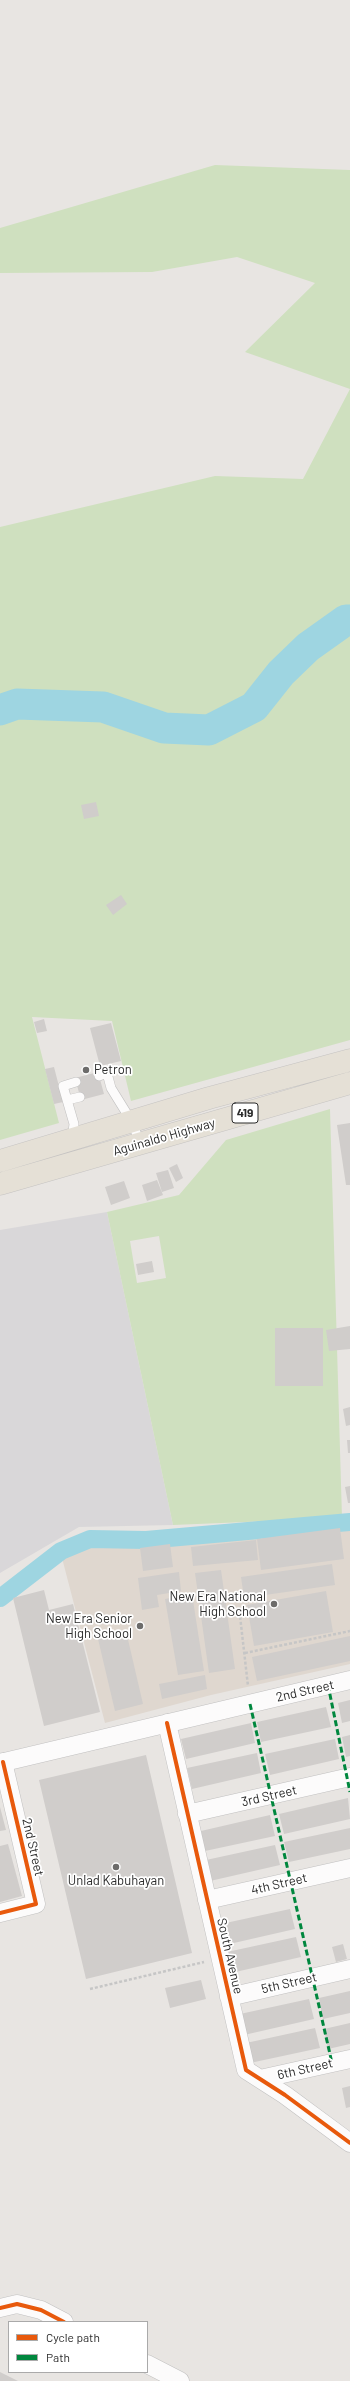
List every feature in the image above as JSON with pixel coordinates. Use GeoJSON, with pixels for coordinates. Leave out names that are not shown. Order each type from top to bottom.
{"type":"FeatureCollection","features":[{"type":"Feature","properties":{"kind":"main road","name":"Aguinaldo Highway"},"geometry":{"type":"LineString","coordinates":[[0,1161],[350,1060]]}},
{"type":"Feature","properties":{"kind":"main road","name":"Aguinaldo Highway"},"geometry":{"type":"LineString","coordinates":[[0,1184],[350,1083]]}},
{"type":"Feature","properties":{"kind":"street","name":"2nd Street"},"geometry":{"type":"LineString","coordinates":[[0,1913],[36,1904],[1,1762],[350,1680]]}},
{"type":"Feature","properties":{"kind":"street","name":"South Avenue"},"geometry":{"type":"LineString","coordinates":[[167,1723],[246,2070],[285,2095],[350,2143]]}},
{"type":"Feature","properties":{"kind":"street","name":"3rd Street"},"geometry":{"type":"LineString","coordinates":[[187,1814],[350,1777]]}},
{"type":"Feature","properties":{"kind":"street","name":"4th Street"},"geometry":{"type":"LineString","coordinates":[[207,1900],[350,1868]]}},
{"type":"Feature","properties":{"kind":"street","name":"5th Street"},"geometry":{"type":"LineString","coordinates":[[229,1997],[350,1969]]}},
{"type":"Feature","properties":{"kind":"street","name":"6th Street"},"geometry":{"type":"LineString","coordinates":[[260,2079],[350,2059]]}},
{"type":"Feature","properties":{"kind":"street"},"geometry":{"type":"LineString","coordinates":[[0,2308],[17,2304],[41,2310],[62,2321]]}},
{"type":"Feature","properties":{"kind":"street"},"geometry":{"type":"LineString","coordinates":[[148,2365],[180,2381]]}},
{"type":"Feature","properties":{"kind":"lane"},"geometry":{"type":"LineString","coordinates":[[99,1076],[107,1073],[107,1089],[132,1122],[140,1143]]}},
{"type":"Feature","properties":{"kind":"lane"},"geometry":{"type":"LineString","coordinates":[[69,1164],[74,1124],[63,1086],[76,1082]]}},
{"type":"Feature","properties":{"kind":"lane"},"geometry":{"type":"LineString","coordinates":[[67,1100],[80,1097]]}},
{"type":"Feature","properties":{"kind":"path"},"geometry":{"type":"LineString","coordinates":[[239,1607],[250,1704]]}},
{"type":"Feature","properties":{"kind":"path"},"geometry":{"type":"LineString","coordinates":[[245,1653],[350,1631]]}},
{"type":"Feature","properties":{"kind":"path"},"geometry":{"type":"LineString","coordinates":[[90,1989],[220,1958]]}},
{"type":"Feature","properties":{"kind":"shaded area"},"geometry":{"type":"Polygon","coordinates":[[[107,1212],[173,1525],[79,1527],[0,1573],[0,1230],[107,1212]]]}},
{"type":"Feature","properties":{"kind":"shaded area"},"geometry":{"type":"Polygon","coordinates":[[[350,1528],[350,1664],[211,1695],[105,1723],[62,1558],[92,1546],[257,1539],[350,1528]]]}},
{"type":"Feature","properties":{"kind":"green space"},"geometry":{"type":"Polygon","coordinates":[[[215,165],[350,170],[350,389],[245,352],[315,283],[237,257],[152,272],[0,273],[0,228],[215,165]]]}},
{"type":"Feature","properties":{"kind":"green space"},"geometry":{"type":"Polygon","coordinates":[[[350,389],[350,1040],[131,1101],[112,1021],[32,1017],[59,1123],[0,1140],[0,527],[215,476],[303,479],[350,389]]]}},
{"type":"Feature","properties":{"kind":"green space"},"geometry":{"type":"Polygon","coordinates":[[[330,1109],[342,1518],[173,1525],[107,1212],[179,1195],[226,1140],[330,1109]],[[159,1236],[130,1241],[137,1283],[166,1278],[159,1236]]]}},
{"type":"Feature","properties":{"kind":"building"},"geometry":{"type":"Polygon","coordinates":[[[96,802],[99,816],[84,819],[81,805],[96,802]]]}},
{"type":"Feature","properties":{"kind":"building"},"geometry":{"type":"Polygon","coordinates":[[[121,895],[127,904],[113,915],[106,905],[121,895]]]}},
{"type":"Feature","properties":{"kind":"building"},"geometry":{"type":"Polygon","coordinates":[[[44,1019],[47,1031],[37,1033],[34,1022],[44,1019]]]}},
{"type":"Feature","properties":{"kind":"building"},"geometry":{"type":"Polygon","coordinates":[[[111,1023],[121,1061],[100,1066],[90,1028],[111,1023]]]}},
{"type":"Feature","properties":{"kind":"building"},"geometry":{"type":"Polygon","coordinates":[[[54,1067],[63,1102],[54,1104],[45,1069],[54,1067]]]}},
{"type":"Feature","properties":{"kind":"building"},"geometry":{"type":"Polygon","coordinates":[[[98,1072],[104,1094],[81,1100],[75,1078],[98,1072]]]}},
{"type":"Feature","properties":{"kind":"building"},"geometry":{"type":"Polygon","coordinates":[[[350,1123],[350,1185],[346,1185],[337,1125],[350,1123]]]}},
{"type":"Feature","properties":{"kind":"building"},"geometry":{"type":"Polygon","coordinates":[[[177,1164],[183,1178],[176,1182],[169,1168],[177,1164]]]}},
{"type":"Feature","properties":{"kind":"building"},"geometry":{"type":"Polygon","coordinates":[[[168,1170],[174,1188],[162,1192],[156,1173],[168,1170]]]}},
{"type":"Feature","properties":{"kind":"building"},"geometry":{"type":"Polygon","coordinates":[[[157,1180],[163,1195],[147,1201],[142,1185],[157,1180]]]}},
{"type":"Feature","properties":{"kind":"building"},"geometry":{"type":"Polygon","coordinates":[[[124,1181],[130,1198],[111,1205],[105,1187],[124,1181]]]}},
{"type":"Feature","properties":{"kind":"building"},"geometry":{"type":"Polygon","coordinates":[[[152,1261],[154,1272],[138,1275],[136,1264],[152,1261]]]}},
{"type":"Feature","properties":{"kind":"building"},"geometry":{"type":"Polygon","coordinates":[[[350,1326],[350,1349],[329,1351],[326,1330],[350,1326]]]}},
{"type":"Feature","properties":{"kind":"building"},"geometry":{"type":"Polygon","coordinates":[[[275,1328],[323,1328],[323,1386],[275,1386],[275,1328]]]}},
{"type":"Feature","properties":{"kind":"building"},"geometry":{"type":"Polygon","coordinates":[[[350,1407],[350,1425],[346,1426],[343,1409],[350,1407]]]}},
{"type":"Feature","properties":{"kind":"building"},"geometry":{"type":"Polygon","coordinates":[[[347,1440],[350,1440],[350,1453],[348,1453],[347,1440]]]}},
{"type":"Feature","properties":{"kind":"building"},"geometry":{"type":"Polygon","coordinates":[[[350,1486],[350,1503],[348,1503],[345,1487],[350,1486]]]}},
{"type":"Feature","properties":{"kind":"building"},"geometry":{"type":"Polygon","coordinates":[[[340,1528],[344,1559],[261,1570],[257,1539],[340,1528]]]}},
{"type":"Feature","properties":{"kind":"building"},"geometry":{"type":"Polygon","coordinates":[[[256,1540],[258,1560],[193,1566],[191,1547],[256,1540]]]}},
{"type":"Feature","properties":{"kind":"building"},"geometry":{"type":"Polygon","coordinates":[[[170,1544],[173,1567],[143,1571],[140,1548],[170,1544]]]}},
{"type":"Feature","properties":{"kind":"building"},"geometry":{"type":"Polygon","coordinates":[[[332,1564],[335,1585],[244,1598],[241,1577],[332,1564]]]}},
{"type":"Feature","properties":{"kind":"building"},"geometry":{"type":"Polygon","coordinates":[[[221,1570],[235,1669],[209,1673],[195,1573],[221,1570]]]}},
{"type":"Feature","properties":{"kind":"building"},"geometry":{"type":"Polygon","coordinates":[[[179,1572],[181,1591],[157,1595],[159,1607],[142,1610],[138,1578],[179,1572]]]}},
{"type":"Feature","properties":{"kind":"building"},"geometry":{"type":"Polygon","coordinates":[[[44,1590],[49,1610],[73,1604],[100,1712],[44,1726],[13,1598],[44,1590]]]}},
{"type":"Feature","properties":{"kind":"building"},"geometry":{"type":"Polygon","coordinates":[[[326,1591],[333,1632],[254,1646],[247,1605],[326,1591]]]}},
{"type":"Feature","properties":{"kind":"building"},"geometry":{"type":"Polygon","coordinates":[[[192,1594],[204,1671],[178,1675],[165,1599],[192,1594]]]}},
{"type":"Feature","properties":{"kind":"building"},"geometry":{"type":"Polygon","coordinates":[[[126,1631],[143,1704],[115,1711],[98,1639],[126,1631]]]}},
{"type":"Feature","properties":{"kind":"building"},"geometry":{"type":"Polygon","coordinates":[[[350,1636],[350,1661],[257,1681],[252,1657],[350,1636]]]}},
{"type":"Feature","properties":{"kind":"building"},"geometry":{"type":"Polygon","coordinates":[[[205,1675],[207,1689],[162,1699],[159,1684],[205,1675]]]}},
{"type":"Feature","properties":{"kind":"building"},"geometry":{"type":"Polygon","coordinates":[[[350,1700],[350,1721],[342,1723],[338,1703],[350,1700]]]}},
{"type":"Feature","properties":{"kind":"building"},"geometry":{"type":"Polygon","coordinates":[[[326,1707],[331,1727],[261,1742],[257,1722],[326,1707]]]}},
{"type":"Feature","properties":{"kind":"building"},"geometry":{"type":"Polygon","coordinates":[[[251,1723],[255,1743],[186,1759],[181,1739],[251,1723]]]}},
{"type":"Feature","properties":{"kind":"building"},"geometry":{"type":"Polygon","coordinates":[[[350,1735],[350,1756],[346,1757],[342,1737],[350,1735]]]}},
{"type":"Feature","properties":{"kind":"building"},"geometry":{"type":"Polygon","coordinates":[[[335,1739],[339,1759],[270,1775],[265,1754],[335,1739]]]}},
{"type":"Feature","properties":{"kind":"building"},"geometry":{"type":"Polygon","coordinates":[[[257,1753],[261,1773],[192,1789],[187,1768],[257,1753]]]}},
{"type":"Feature","properties":{"kind":"building","name":"Unlad Kabuhayan"},"geometry":{"type":"Polygon","coordinates":[[[146,1755],[192,1953],[86,1979],[39,1780],[146,1755]]]}},
{"type":"Feature","properties":{"kind":"building"},"geometry":{"type":"Polygon","coordinates":[[[348,1798],[350,1819],[284,1834],[279,1814],[348,1798]]]}},
{"type":"Feature","properties":{"kind":"building"},"geometry":{"type":"Polygon","coordinates":[[[0,1807],[6,1830],[0,1831],[0,1807]]]}},
{"type":"Feature","properties":{"kind":"building"},"geometry":{"type":"Polygon","coordinates":[[[270,1815],[275,1836],[205,1851],[201,1831],[270,1815]]]}},
{"type":"Feature","properties":{"kind":"building"},"geometry":{"type":"Polygon","coordinates":[[[350,1828],[350,1849],[289,1862],[284,1842],[350,1828]]]}},
{"type":"Feature","properties":{"kind":"building"},"geometry":{"type":"Polygon","coordinates":[[[8,1844],[22,1896],[0,1902],[0,1846],[8,1844]]]}},
{"type":"Feature","properties":{"kind":"building"},"geometry":{"type":"Polygon","coordinates":[[[275,1845],[280,1865],[210,1881],[206,1860],[275,1845]]]}},
{"type":"Feature","properties":{"kind":"building"},"geometry":{"type":"Polygon","coordinates":[[[290,1909],[295,1929],[225,1945],[221,1924],[290,1909]]]}},
{"type":"Feature","properties":{"kind":"building"},"geometry":{"type":"Polygon","coordinates":[[[296,1937],[301,1957],[231,1973],[227,1952],[296,1937]]]}},
{"type":"Feature","properties":{"kind":"building"},"geometry":{"type":"Polygon","coordinates":[[[343,1944],[347,1959],[336,1962],[332,1947],[343,1944]]]}},
{"type":"Feature","properties":{"kind":"building"},"geometry":{"type":"Polygon","coordinates":[[[201,1980],[206,1999],[170,2008],[165,1988],[201,1980]]]}},
{"type":"Feature","properties":{"kind":"building"},"geometry":{"type":"Polygon","coordinates":[[[350,1991],[350,2013],[323,2019],[319,1998],[350,1991]]]}},
{"type":"Feature","properties":{"kind":"building"},"geometry":{"type":"Polygon","coordinates":[[[309,1999],[314,2019],[244,2035],[240,2014],[309,1999]]]}},
{"type":"Feature","properties":{"kind":"building"},"geometry":{"type":"Polygon","coordinates":[[[350,2023],[350,2044],[328,2049],[324,2029],[350,2023]]]}},
{"type":"Feature","properties":{"kind":"building"},"geometry":{"type":"Polygon","coordinates":[[[315,2028],[320,2048],[250,2063],[246,2043],[315,2028]]]}},
{"type":"Feature","properties":{"kind":"building"},"geometry":{"type":"Polygon","coordinates":[[[350,2086],[350,2107],[346,2108],[342,2088],[350,2086]]]}},
{"type":"Feature","properties":{"kind":"building"},"geometry":{"type":"Polygon","coordinates":[[[0,2372],[18,2381],[0,2381],[0,2372]]]}},
{"type":"Feature","properties":{"kind":"waterway"},"geometry":{"type":"LineString","coordinates":[[0,710],[17,704],[103,707],[164,728],[209,730],[254,707],[281,673],[308,647],[346,620],[350,620]]}},
{"type":"Feature","properties":{"kind":"waterway"},"geometry":{"type":"LineString","coordinates":[[0,1598],[61,1551],[90,1539],[146,1540],[350,1522]]}},
{"type":"Feature","properties":{"kind":"marked path"},"geometry":{"type":"LineString","coordinates":[[328,1685],[350,1792]]}},
{"type":"Feature","properties":{"kind":"marked path"},"geometry":{"type":"LineString","coordinates":[[250,1704],[332,2063]]}},
{"type":"Feature","properties":{"kind":"cycle path"},"geometry":{"type":"LineString","coordinates":[[167,1723],[246,2070],[285,2095],[350,2143]]}},
{"type":"Feature","properties":{"kind":"cycle path"},"geometry":{"type":"LineString","coordinates":[[0,1913],[36,1904],[3,1762]]}},
{"type":"Feature","properties":{"kind":"cycle path"},"geometry":{"type":"LineString","coordinates":[[0,2308],[17,2304],[41,2310],[62,2321]]}},
{"type":"Feature","properties":{"kind":"place","name":"Petron"},"geometry":{"type":"Point","coordinates":[86,1070]}},
{"type":"Feature","properties":{"kind":"place","name":"New Era National High School"},"geometry":{"type":"Point","coordinates":[274,1604]}},
{"type":"Feature","properties":{"kind":"place","name":"New Era Senior High School"},"geometry":{"type":"Point","coordinates":[140,1626]}},
{"type":"Feature","properties":{"kind":"place","name":"Unlad Kabuhayan"},"geometry":{"type":"Point","coordinates":[116,1867]}}]}
